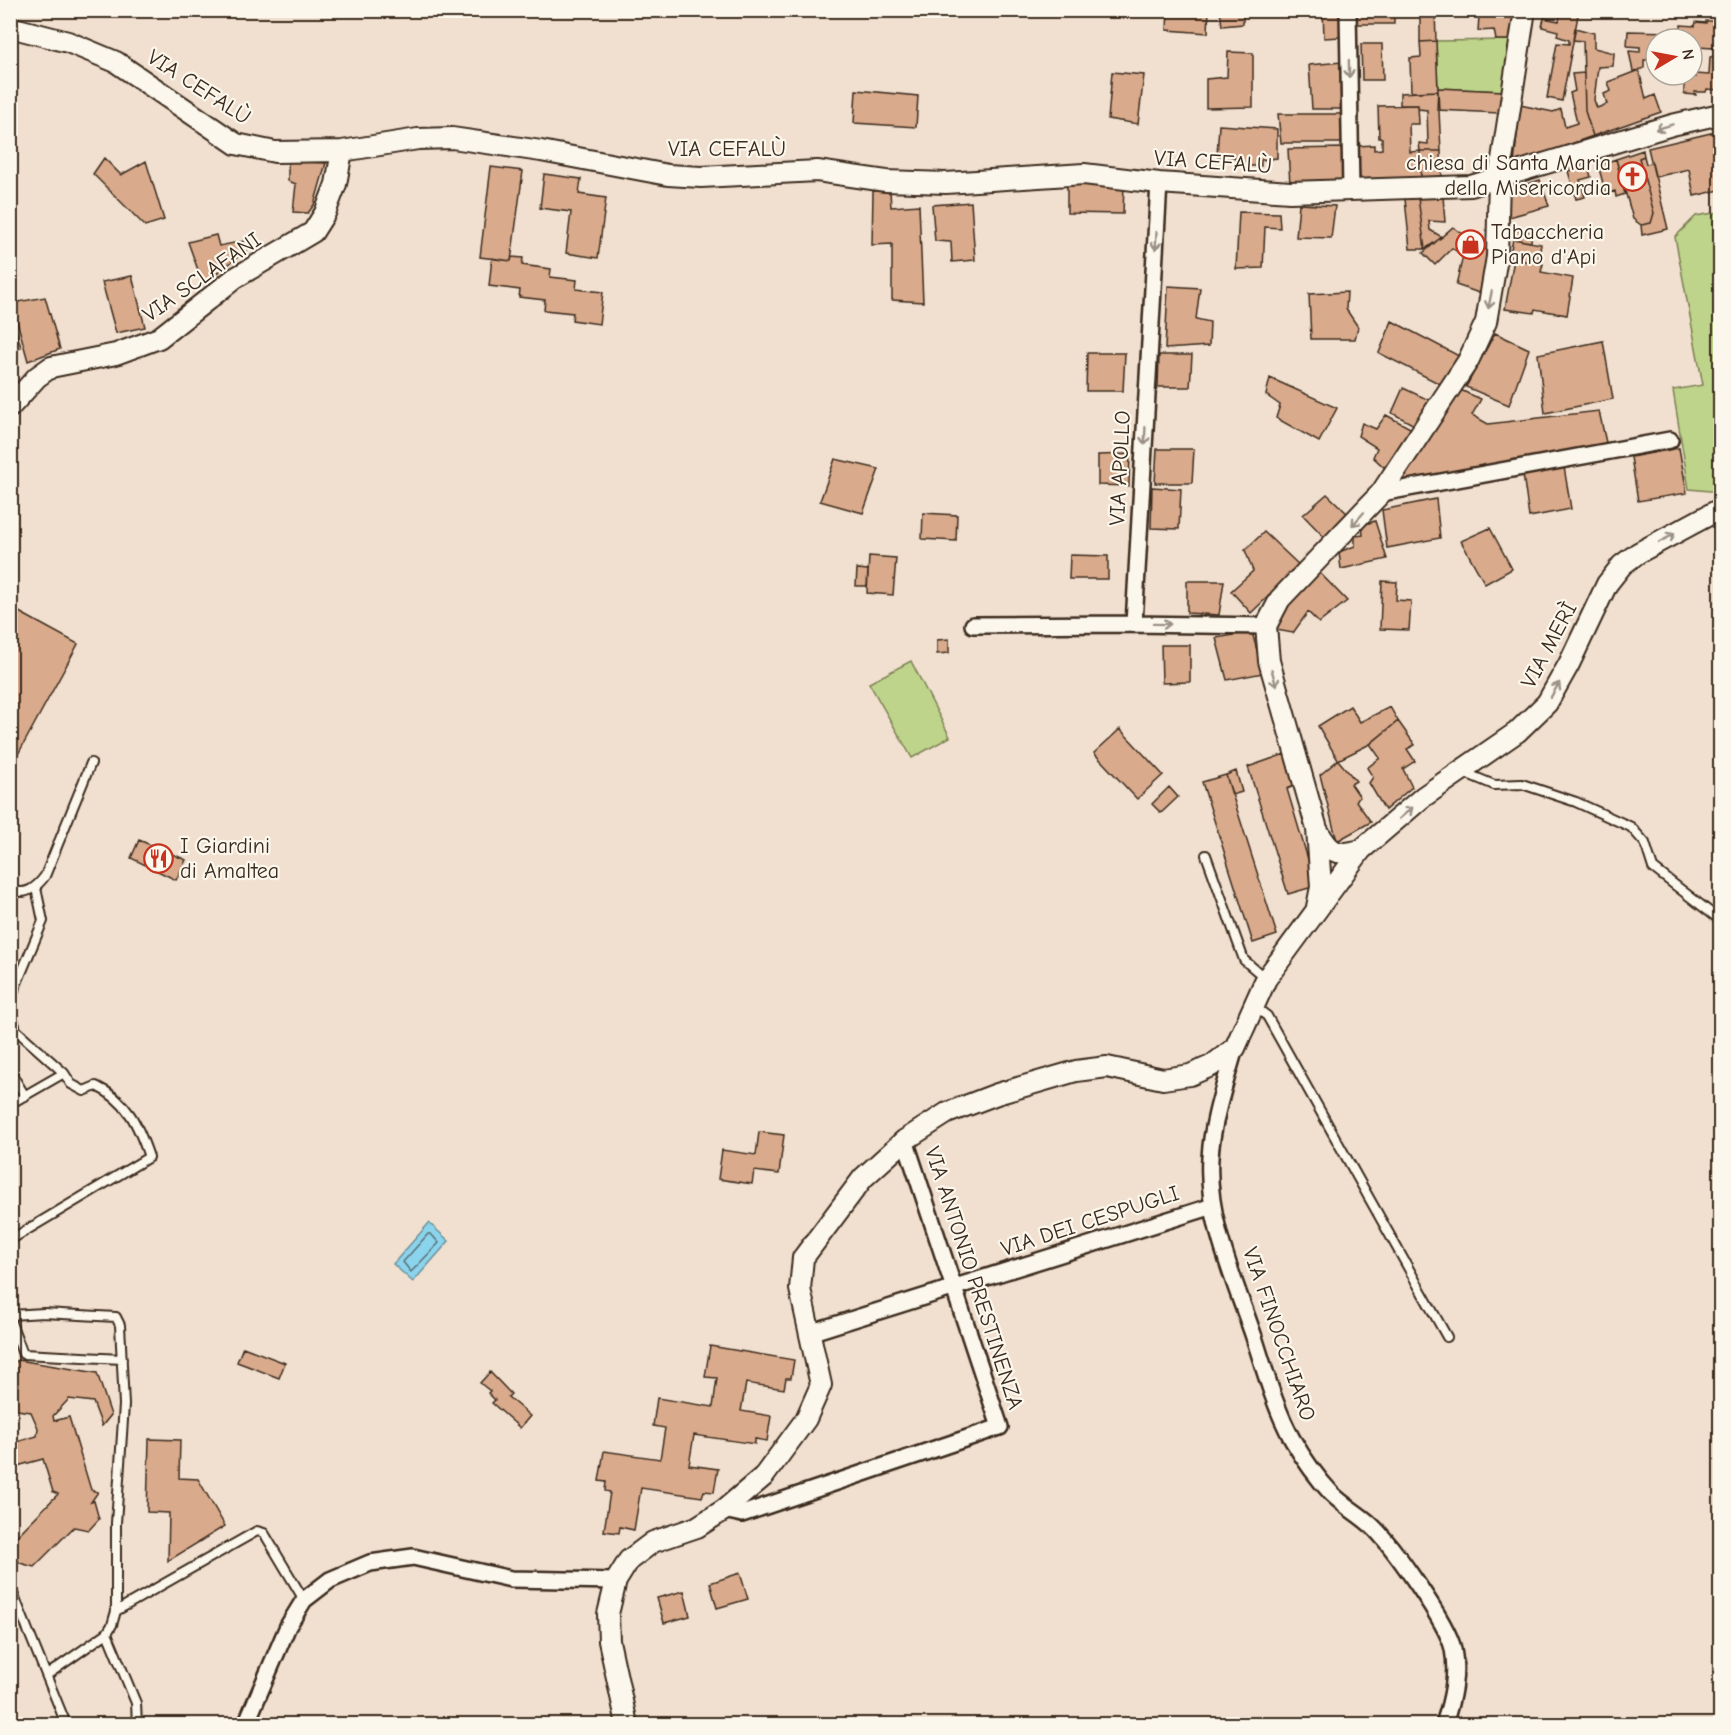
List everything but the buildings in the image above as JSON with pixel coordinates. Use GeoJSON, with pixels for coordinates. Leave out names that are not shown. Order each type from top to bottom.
{"type":"FeatureCollection","features":[{"type":"Feature","properties":{"kind":"street"},"geometry":{"type":"LineString","coordinates":[[1348,10],[1351,191]]}},
{"type":"Feature","properties":{"kind":"street"},"geometry":{"type":"LineString","coordinates":[[1315,914],[1321,887],[1317,829],[1269,661],[1266,626],[1280,599],[1380,493],[1468,361],[1486,322],[1497,257],[1499,179],[1525,10]]}},
{"type":"Feature","properties":{"kind":"street","name":"VIA CEFALÙ"},"geometry":{"type":"LineString","coordinates":[[10,27],[68,42],[116,62],[236,144],[275,152],[342,151],[418,139],[452,138],[541,151],[668,175],[701,177],[817,171],[916,183],[1084,174],[1159,183],[1290,192],[1443,188],[1471,186],[1499,179],[1672,125],[1720,114]]}},
{"type":"Feature","properties":{"kind":"street","name":"VIA SCLAFANI"},"geometry":{"type":"LineString","coordinates":[[10,407],[37,377],[51,367],[116,354],[159,338],[235,278],[313,232],[325,213],[336,184],[342,151]]}},
{"type":"Feature","properties":{"kind":"street","name":"VIA APOLLO"},"geometry":{"type":"LineString","coordinates":[[1134,624],[1159,183]]}},
{"type":"Feature","properties":{"kind":"street"},"geometry":{"type":"LineString","coordinates":[[1380,493],[1670,440]]}},
{"type":"Feature","properties":{"kind":"street","name":"VIA MERÌ"},"geometry":{"type":"LineString","coordinates":[[1235,1048],[1266,979],[1361,850],[1423,797],[1462,772],[1516,732],[1547,703],[1607,584],[1622,565],[1638,553],[1720,509]]}},
{"type":"Feature","properties":{"kind":"street"},"geometry":{"type":"LineString","coordinates":[[973,625],[1266,626]]}},
{"type":"Feature","properties":{"kind":"street"},"geometry":{"type":"LineString","coordinates":[[1317,829],[1328,848],[1339,853],[1361,850]]}},
{"type":"Feature","properties":{"kind":"street"},"geometry":{"type":"LineString","coordinates":[[627,1725],[609,1641],[608,1614],[616,1581],[629,1560],[653,1542],[697,1527],[724,1510],[764,1476],[806,1419],[820,1385],[800,1289],[803,1258],[863,1178],[904,1140],[947,1113],[997,1094],[1076,1071],[1107,1067],[1164,1080],[1190,1075],[1211,1066],[1235,1048]]}},
{"type":"Feature","properties":{"kind":"street","name":"VIA FINOCCHIARO"},"geometry":{"type":"LineString","coordinates":[[1235,1048],[1218,1108],[1210,1159],[1213,1206],[1227,1256],[1276,1404],[1292,1439],[1333,1494],[1372,1526],[1393,1549],[1453,1648],[1453,1699],[1444,1725]]}},
{"type":"Feature","properties":{"kind":"street","name":"VIA ANTONIO PRESTINENZA"},"geometry":{"type":"LineString","coordinates":[[724,1510],[742,1514],[1000,1427],[956,1287],[904,1140]]}},
{"type":"Feature","properties":{"kind":"street","name":"VIA DEI CESPUGLI"},"geometry":{"type":"LineString","coordinates":[[809,1334],[1213,1206]]}},
{"type":"Feature","properties":{"kind":"street"},"geometry":{"type":"LineString","coordinates":[[246,1725],[288,1626],[304,1600],[330,1580],[370,1563],[413,1557],[511,1579],[616,1581]]}},
{"type":"Feature","properties":{"kind":"lane"},"geometry":{"type":"LineString","coordinates":[[10,889],[16,892],[36,888],[45,876],[91,763]]}},
{"type":"Feature","properties":{"kind":"lane"},"geometry":{"type":"LineString","coordinates":[[1462,772],[1494,785],[1522,784],[1576,802],[1631,827],[1645,843],[1653,868],[1720,920]]}},
{"type":"Feature","properties":{"kind":"lane"},"geometry":{"type":"LineString","coordinates":[[1206,855],[1244,960],[1266,979]]}},
{"type":"Feature","properties":{"kind":"lane"},"geometry":{"type":"LineString","coordinates":[[10,1000],[43,921],[36,888]]}},
{"type":"Feature","properties":{"kind":"lane"},"geometry":{"type":"LineString","coordinates":[[1253,1005],[1267,1016],[1447,1336]]}},
{"type":"Feature","properties":{"kind":"lane"},"geometry":{"type":"LineString","coordinates":[[10,1007],[16,1030],[64,1073],[71,1084],[84,1091],[96,1086],[113,1094],[131,1115],[148,1157],[10,1240]]}},
{"type":"Feature","properties":{"kind":"lane"},"geometry":{"type":"LineString","coordinates":[[10,1071],[25,1096]]}},
{"type":"Feature","properties":{"kind":"lane"},"geometry":{"type":"LineString","coordinates":[[10,1104],[64,1073]]}},
{"type":"Feature","properties":{"kind":"lane"},"geometry":{"type":"LineString","coordinates":[[10,1315],[44,1313],[116,1317],[120,1325],[124,1405],[116,1523],[116,1611],[107,1633],[47,1675]]}},
{"type":"Feature","properties":{"kind":"lane"},"geometry":{"type":"LineString","coordinates":[[10,1320],[23,1354],[123,1359]]}},
{"type":"Feature","properties":{"kind":"lane"},"geometry":{"type":"LineString","coordinates":[[116,1611],[257,1531],[264,1533],[304,1600]]}},
{"type":"Feature","properties":{"kind":"lane"},"geometry":{"type":"LineString","coordinates":[[10,1586],[66,1725]]}},
{"type":"Feature","properties":{"kind":"lane"},"geometry":{"type":"LineString","coordinates":[[107,1633],[136,1703],[137,1725]]}},
{"type":"Feature","properties":{"kind":"green space"},"geometry":{"type":"Polygon","coordinates":[[[1510,40],[1503,91],[1438,88],[1436,41],[1510,40]]]}},
{"type":"Feature","properties":{"kind":"green space"},"geometry":{"type":"Polygon","coordinates":[[[1720,212],[1720,492],[1689,489],[1673,390],[1703,385],[1675,237],[1696,216],[1720,212]]]}},
{"type":"Feature","properties":{"kind":"green space"},"geometry":{"type":"Polygon","coordinates":[[[911,661],[950,737],[912,758],[869,683],[911,661]]]}},
{"type":"Feature","properties":{"kind":"water"},"geometry":{"type":"Polygon","coordinates":[[[429,1223],[449,1241],[413,1282],[393,1264],[429,1223]]]}},
{"type":"Feature","properties":{"kind":"place","name":"chiesa di Santa Maria della Misericordia"},"geometry":{"type":"Point","coordinates":[1632,176]}},
{"type":"Feature","properties":{"kind":"place","name":"Tabaccheria Piano d'Api"},"geometry":{"type":"Point","coordinates":[1470,245]}},
{"type":"Feature","properties":{"kind":"place","name":"I Giardini di Amaltea"},"geometry":{"type":"Point","coordinates":[159,859]}}]}
